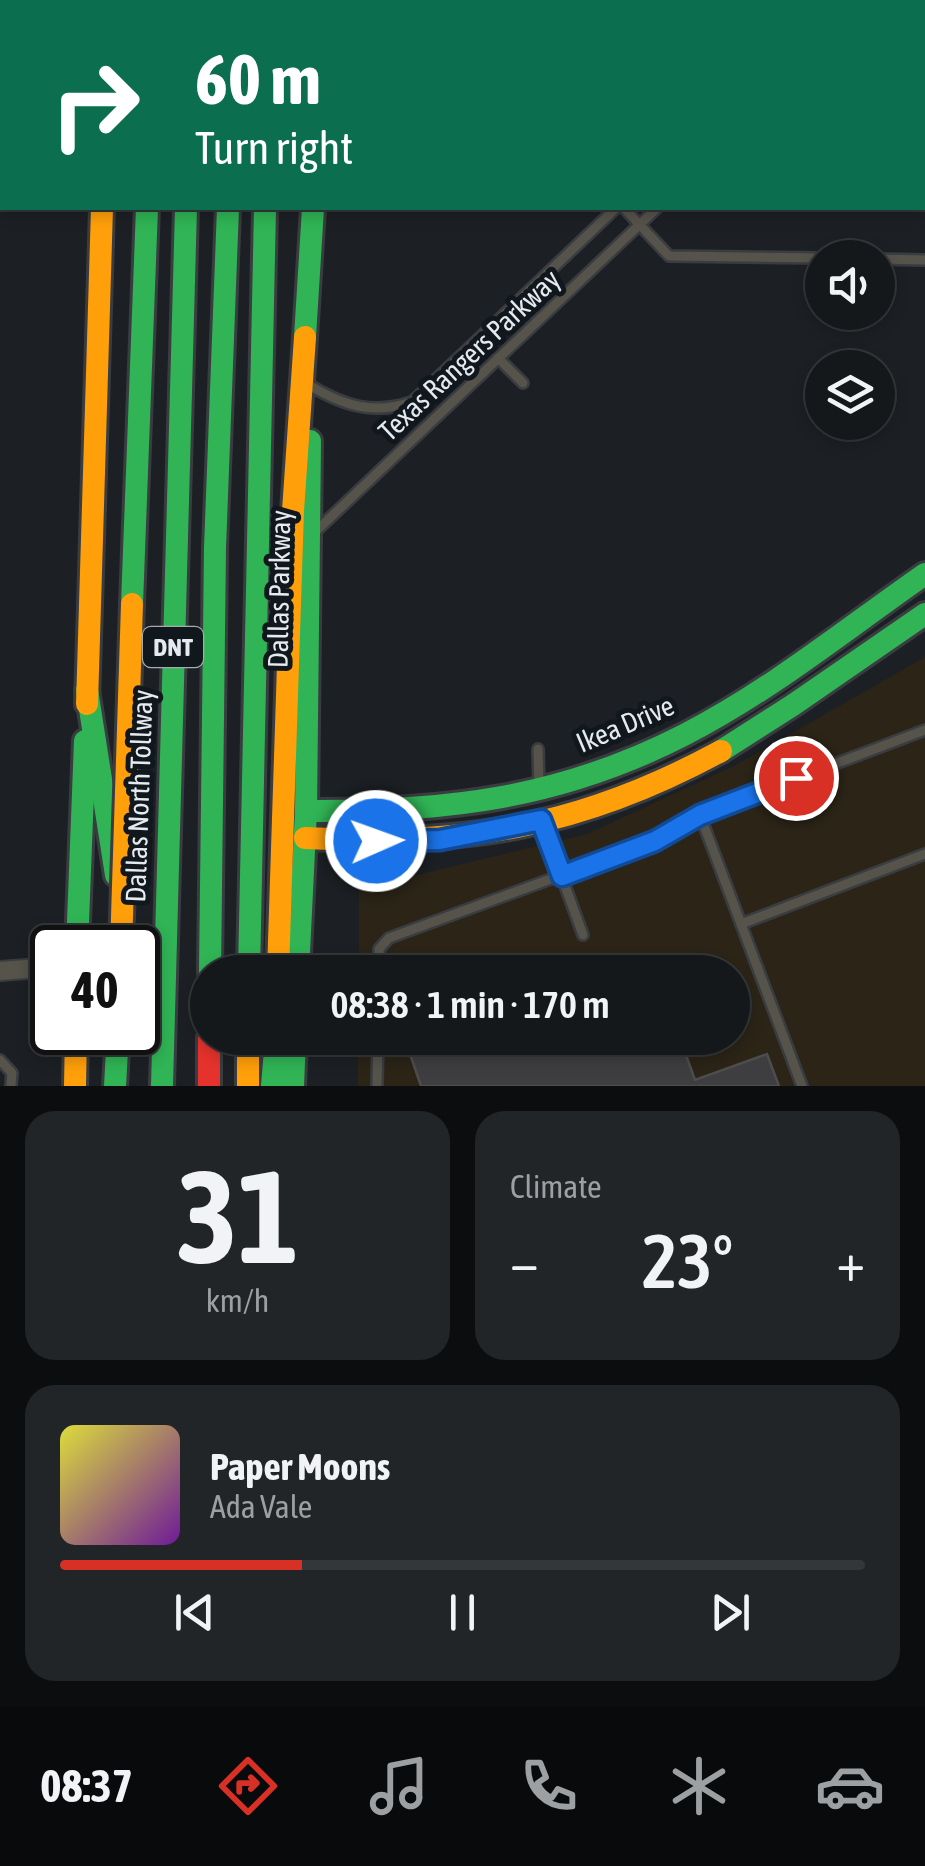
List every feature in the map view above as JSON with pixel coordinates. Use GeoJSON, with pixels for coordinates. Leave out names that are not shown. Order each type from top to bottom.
{"type":"FeatureCollection","features":[{"type":"Feature","properties":{"kind":"main road"},"geometry":{"type":"LineString","coordinates":[[78,925],[102,210]]}},
{"type":"Feature","properties":{"kind":"main road"},"geometry":{"type":"LineString","coordinates":[[122,925],[147,210]]}},
{"type":"Feature","properties":{"kind":"main road","name":"Dallas North Tollway"},"geometry":{"type":"LineString","coordinates":[[162,1086],[186,210]]}},
{"type":"Feature","properties":{"kind":"main road","name":"DNT"},"geometry":{"type":"LineString","coordinates":[[210,955],[216,548],[228,210]]}},
{"type":"Feature","properties":{"kind":"main road"},"geometry":{"type":"LineString","coordinates":[[249,955],[265,210]]}},
{"type":"Feature","properties":{"kind":"main road"},"geometry":{"type":"LineString","coordinates":[[279,955],[294,512],[313,210]]}},
{"type":"Feature","properties":{"kind":"main road","name":"Dallas Parkway"},"geometry":{"type":"LineString","coordinates":[[299,955],[312,535],[309,386],[313,210]]}},
{"type":"Feature","properties":{"kind":"main road","name":"Ikea Drive"},"geometry":{"type":"LineString","coordinates":[[306,811],[405,812],[472,802],[539,788],[649,752],[762,688],[925,574]]}},
{"type":"Feature","properties":{"kind":"main road"},"geometry":{"type":"LineString","coordinates":[[305,838],[440,840],[592,808],[656,784],[714,754],[925,614]]}},
{"type":"Feature","properties":{"kind":"main road"},"geometry":{"type":"LineString","coordinates":[[87,690],[121,925]]}},
{"type":"Feature","properties":{"kind":"main road"},"geometry":{"type":"LineString","coordinates":[[539,788],[541,820]]}},
{"type":"Feature","properties":{"kind":"main road"},"geometry":{"type":"LineString","coordinates":[[75,1086],[76,1055]]}},
{"type":"Feature","properties":{"kind":"main road"},"geometry":{"type":"LineString","coordinates":[[115,1086],[118,1055]]}},
{"type":"Feature","properties":{"kind":"main road"},"geometry":{"type":"LineString","coordinates":[[123,1055],[126,1086]]}},
{"type":"Feature","properties":{"kind":"main road"},"geometry":{"type":"LineString","coordinates":[[209,1055],[209,1086]]}},
{"type":"Feature","properties":{"kind":"main road"},"geometry":{"type":"LineString","coordinates":[[248,1055],[248,1086]]}},
{"type":"Feature","properties":{"kind":"main road"},"geometry":{"type":"LineString","coordinates":[[272,1086],[275,1055]]}},
{"type":"Feature","properties":{"kind":"main road"},"geometry":{"type":"LineString","coordinates":[[293,1086],[294,1055]]}},
{"type":"Feature","properties":{"kind":"street"},"geometry":{"type":"LineString","coordinates":[[0,970],[30,968]]}},
{"type":"Feature","properties":{"kind":"lane","name":"Texas Rangers Parkway"},"geometry":{"type":"LineString","coordinates":[[309,386],[361,409],[391,409],[412,402],[614,210]]}},
{"type":"Feature","properties":{"kind":"lane"},"geometry":{"type":"LineString","coordinates":[[626,210],[669,256],[805,258]]}},
{"type":"Feature","properties":{"kind":"lane","name":"Texas Rangers Parkway"},"geometry":{"type":"LineString","coordinates":[[312,535],[655,210]]}},
{"type":"Feature","properties":{"kind":"lane"},"geometry":{"type":"LineString","coordinates":[[895,259],[925,260]]}},
{"type":"Feature","properties":{"kind":"lane"},"geometry":{"type":"LineString","coordinates":[[498,358],[523,383]]}},
{"type":"Feature","properties":{"kind":"lane"},"geometry":{"type":"LineString","coordinates":[[379,955],[379,949],[389,938],[655,841],[700,815],[925,730]]}},
{"type":"Feature","properties":{"kind":"lane"},"geometry":{"type":"LineString","coordinates":[[538,748],[539,788]]}},
{"type":"Feature","properties":{"kind":"lane"},"geometry":{"type":"LineString","coordinates":[[700,815],[802,1086]]}},
{"type":"Feature","properties":{"kind":"lane"},"geometry":{"type":"LineString","coordinates":[[541,820],[583,935]]}},
{"type":"Feature","properties":{"kind":"lane"},"geometry":{"type":"LineString","coordinates":[[741,924],[925,854]]}},
{"type":"Feature","properties":{"kind":"lane"},"geometry":{"type":"LineString","coordinates":[[377,1086],[378,1055]]}},
{"type":"Feature","properties":{"kind":"lane"},"geometry":{"type":"LineString","coordinates":[[0,1060],[12,1073],[11,1086]]}},
{"type":"Feature","properties":{"kind":"shaded area"},"geometry":{"type":"Polygon","coordinates":[[[925,657],[925,1086],[358,1086],[358,1055],[750,1055],[750,955],[359,955],[359,889],[587,834],[736,765],[925,657]]]}},
{"type":"Feature","properties":{"kind":"building"},"geometry":{"type":"Polygon","coordinates":[[[767,1054],[779,1086],[421,1086],[410,1055],[686,1055],[695,1080],[767,1054]]]}},
{"type":"Feature","properties":{"kind":"traffic: fast"},"geometry":{"type":"LineString","coordinates":[[132,604],[147,210]]}},
{"type":"Feature","properties":{"kind":"traffic: fast"},"geometry":{"type":"LineString","coordinates":[[162,1086],[186,210]]}},
{"type":"Feature","properties":{"kind":"traffic: fast"},"geometry":{"type":"LineString","coordinates":[[210,955],[215,548],[228,210]]}},
{"type":"Feature","properties":{"kind":"traffic: fast"},"geometry":{"type":"LineString","coordinates":[[249,955],[265,210]]}},
{"type":"Feature","properties":{"kind":"traffic: fast"},"geometry":{"type":"LineString","coordinates":[[305,337],[313,210]]}},
{"type":"Feature","properties":{"kind":"traffic: fast"},"geometry":{"type":"LineString","coordinates":[[299,955],[306,811],[310,441]]}},
{"type":"Feature","properties":{"kind":"traffic: fast"},"geometry":{"type":"LineString","coordinates":[[306,811],[406,809],[500,797],[592,774],[638,757],[747,699],[925,574]]}},
{"type":"Feature","properties":{"kind":"traffic: fast"},"geometry":{"type":"LineString","coordinates":[[721,751],[925,614]]}},
{"type":"Feature","properties":{"kind":"traffic: fast"},"geometry":{"type":"LineString","coordinates":[[87,690],[116,875]]}},
{"type":"Feature","properties":{"kind":"traffic: fast"},"geometry":{"type":"LineString","coordinates":[[78,925],[85,741]]}},
{"type":"Feature","properties":{"kind":"traffic: fast"},"geometry":{"type":"LineString","coordinates":[[115,1086],[117,1055]]}},
{"type":"Feature","properties":{"kind":"traffic: fast"},"geometry":{"type":"LineString","coordinates":[[272,1086],[275,1055]]}},
{"type":"Feature","properties":{"kind":"traffic: fast"},"geometry":{"type":"LineString","coordinates":[[293,1086],[294,1055]]}},
{"type":"Feature","properties":{"kind":"traffic: slow"},"geometry":{"type":"LineString","coordinates":[[87,704],[102,210]]}},
{"type":"Feature","properties":{"kind":"traffic: slow"},"geometry":{"type":"LineString","coordinates":[[279,955],[293,511],[305,337]]}},
{"type":"Feature","properties":{"kind":"traffic: slow"},"geometry":{"type":"LineString","coordinates":[[122,925],[132,604]]}},
{"type":"Feature","properties":{"kind":"traffic: slow"},"geometry":{"type":"LineString","coordinates":[[305,838],[417,839],[519,826],[618,798],[721,751]]}},
{"type":"Feature","properties":{"kind":"traffic: slow"},"geometry":{"type":"LineString","coordinates":[[75,1086],[76,1055]]}},
{"type":"Feature","properties":{"kind":"traffic: slow"},"geometry":{"type":"LineString","coordinates":[[248,1055],[248,1086]]}},
{"type":"Feature","properties":{"kind":"traffic: jam"},"geometry":{"type":"LineString","coordinates":[[209,1055],[209,1086]]}},
{"type":"Feature","properties":{"kind":"route"},"geometry":{"type":"LineString","coordinates":[[376,841],[440,840],[541,820],[562,876],[655,841],[700,815],[796,778]]}}]}
